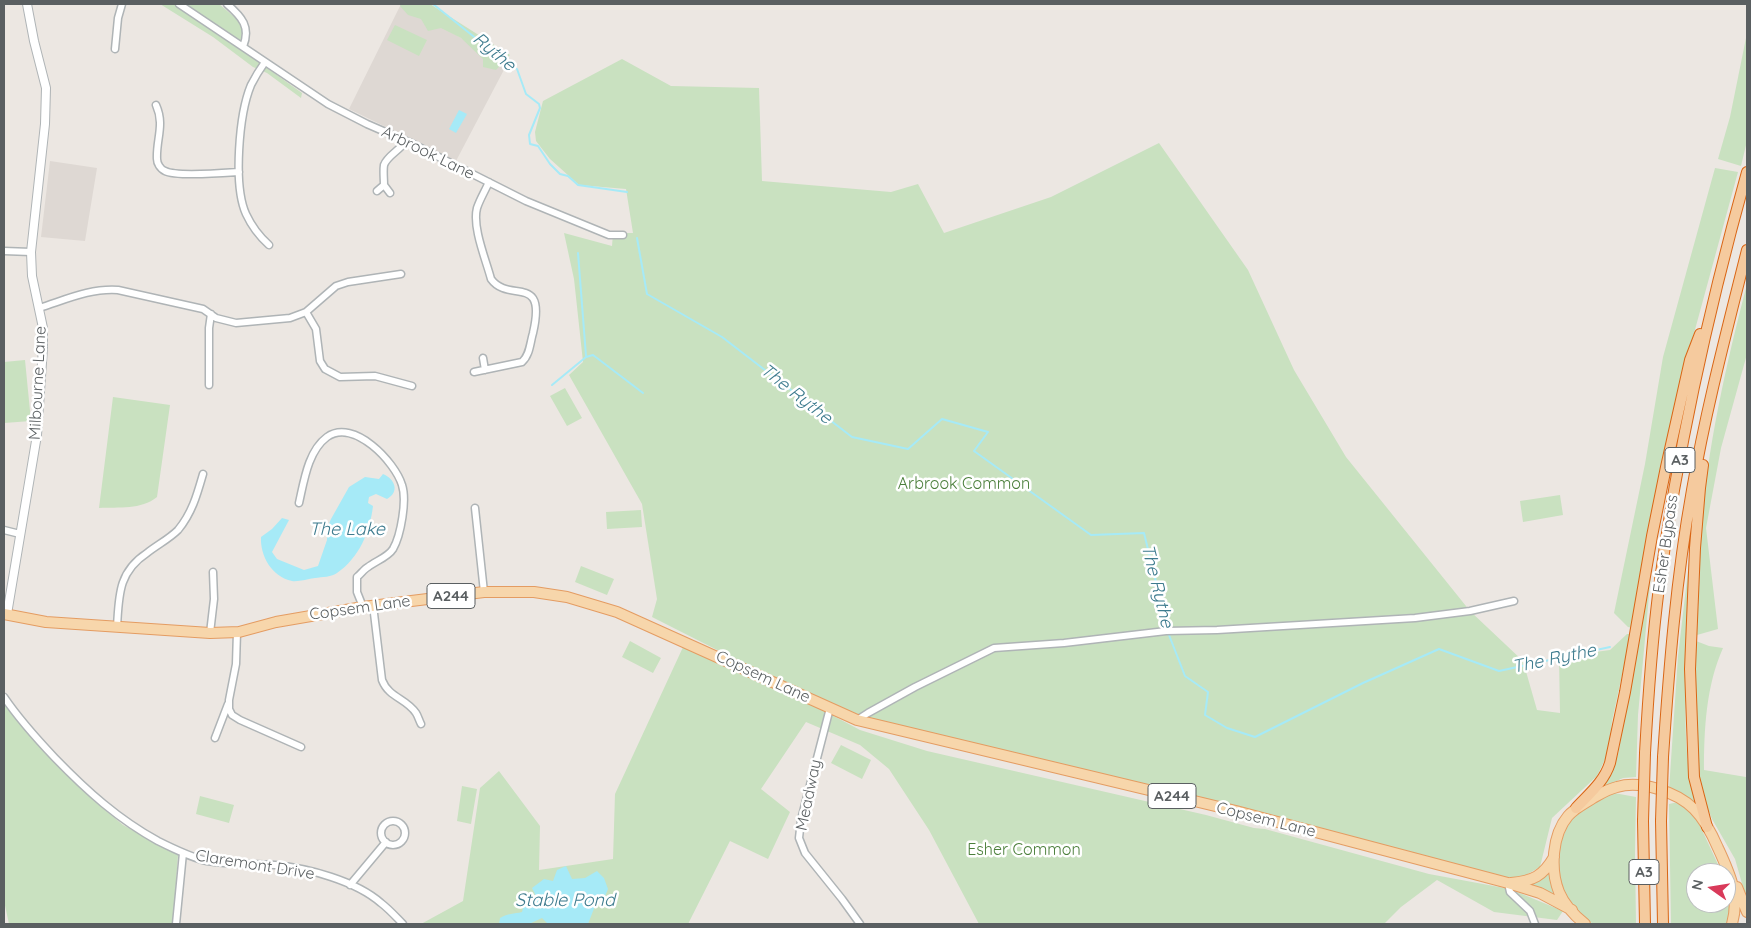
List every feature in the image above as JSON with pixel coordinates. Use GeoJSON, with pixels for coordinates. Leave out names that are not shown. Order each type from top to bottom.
{"type":"FeatureCollection","features":[{"type":"Feature","properties":{"kind":"highway","name":"Esher Bypass"},"geometry":{"type":"LineString","coordinates":[[1645,924],[1643,821],[1645,753],[1652,644],[1670,508],[1712,303],[1747,172]]}},
{"type":"Feature","properties":{"kind":"highway","name":"Esher Bypass"},"geometry":{"type":"LineString","coordinates":[[1663,924],[1663,758],[1672,627],[1680,562],[1697,462],[1722,348],[1747,250]]}},
{"type":"Feature","properties":{"kind":"highway"},"geometry":{"type":"LineString","coordinates":[[1576,808],[1599,784],[1608,771],[1625,692],[1652,536],[1668,458],[1690,360],[1712,303]]}},
{"type":"Feature","properties":{"kind":"highway"},"geometry":{"type":"LineString","coordinates":[[1707,827],[1694,777],[1691,736],[1690,652],[1700,488],[1722,348]]}},
{"type":"Feature","properties":{"kind":"main road","name":"Copsem Lane"},"geometry":{"type":"LineString","coordinates":[[5,614],[46,622],[210,633],[237,632],[276,622],[368,606],[484,592],[534,592],[567,596],[613,610],[857,720],[1236,811],[1509,883],[1540,893],[1572,910]]}},
{"type":"Feature","properties":{"kind":"main road"},"geometry":{"type":"LineString","coordinates":[[1585,924],[1572,910],[1559,891],[1555,876],[1554,856],[1562,825],[1568,816],[1576,808],[1605,791],[1617,787],[1635,785],[1653,788],[1682,799],[1696,811],[1707,827],[1724,863]]}},
{"type":"Feature","properties":{"kind":"main road","name":"Copsem Lane"},"geometry":{"type":"LineString","coordinates":[[1509,883],[1527,881],[1538,876],[1545,871],[1554,856]]}},
{"type":"Feature","properties":{"kind":"main road"},"geometry":{"type":"LineString","coordinates":[[1736,886],[1747,912]]}},
{"type":"Feature","properties":{"kind":"street","name":"Milbourne Lane"},"geometry":{"type":"LineString","coordinates":[[5,614],[37,435],[43,348],[43,328],[32,276],[31,252],[47,102],[43,73],[34,41],[27,4]]}},
{"type":"Feature","properties":{"kind":"street"},"geometry":{"type":"LineString","coordinates":[[116,49],[118,18],[122,4]]}},
{"type":"Feature","properties":{"kind":"street","name":"Arbrook Lane"},"geometry":{"type":"LineString","coordinates":[[179,4],[328,104],[526,201],[609,235],[623,235]]}},
{"type":"Feature","properties":{"kind":"street"},"geometry":{"type":"LineString","coordinates":[[226,4],[241,18],[246,26],[247,37],[243,47]]}},
{"type":"Feature","properties":{"kind":"street"},"geometry":{"type":"LineString","coordinates":[[265,62],[250,86],[240,143],[238,185],[245,213],[258,235],[269,245]]}},
{"type":"Feature","properties":{"kind":"street"},"geometry":{"type":"LineString","coordinates":[[156,105],[160,115],[157,158],[160,168],[179,174],[238,172]]}},
{"type":"Feature","properties":{"kind":"street"},"geometry":{"type":"LineString","coordinates":[[390,193],[384,185],[384,164],[406,141]]}},
{"type":"Feature","properties":{"kind":"street"},"geometry":{"type":"LineString","coordinates":[[474,372],[516,364],[525,359],[537,312],[534,300],[526,293],[500,287],[494,284],[491,279],[478,231],[476,216],[489,182]]}},
{"type":"Feature","properties":{"kind":"street"},"geometry":{"type":"LineString","coordinates":[[377,191],[384,185]]}},
{"type":"Feature","properties":{"kind":"street"},"geometry":{"type":"LineString","coordinates":[[4,251],[31,252]]}},
{"type":"Feature","properties":{"kind":"street"},"geometry":{"type":"LineString","coordinates":[[39,308],[84,293],[105,289],[118,290],[204,309],[216,318],[244,323],[290,318],[306,312],[336,286],[348,282],[400,274]]}},
{"type":"Feature","properties":{"kind":"street"},"geometry":{"type":"LineString","coordinates":[[306,312],[316,329],[320,360],[325,369],[340,377],[375,376],[412,386]]}},
{"type":"Feature","properties":{"kind":"street"},"geometry":{"type":"LineString","coordinates":[[209,385],[209,328],[211,314]]}},
{"type":"Feature","properties":{"kind":"street"},"geometry":{"type":"LineString","coordinates":[[483,358],[485,370]]}},
{"type":"Feature","properties":{"kind":"street"},"geometry":{"type":"LineString","coordinates":[[299,503],[311,459],[328,436],[342,432],[356,436],[372,445],[391,464],[402,486],[405,505],[393,549],[367,567],[357,577],[357,592],[368,606],[382,680],[386,689],[415,712],[420,724]]}},
{"type":"Feature","properties":{"kind":"street"},"geometry":{"type":"LineString","coordinates":[[117,627],[120,592],[123,579],[128,570],[136,560],[172,536],[182,524],[192,509],[204,474]]}},
{"type":"Feature","properties":{"kind":"street"},"geometry":{"type":"LineString","coordinates":[[475,508],[484,592]]}},
{"type":"Feature","properties":{"kind":"street"},"geometry":{"type":"LineString","coordinates":[[4,530],[20,534]]}},
{"type":"Feature","properties":{"kind":"street"},"geometry":{"type":"LineString","coordinates":[[210,633],[214,599],[213,572]]}},
{"type":"Feature","properties":{"kind":"street"},"geometry":{"type":"LineString","coordinates":[[857,720],[868,712],[915,687],[994,648],[1064,643],[1169,631],[1217,630],[1415,618],[1470,611],[1514,601]]}},
{"type":"Feature","properties":{"kind":"street"},"geometry":{"type":"LineString","coordinates":[[215,738],[229,700],[236,664],[237,632]]}},
{"type":"Feature","properties":{"kind":"street","name":"Claremont Drive"},"geometry":{"type":"LineString","coordinates":[[4,697],[13,711],[36,738],[96,799],[127,822],[184,853],[207,861],[274,865],[301,869],[359,888],[380,902],[403,924]]}},
{"type":"Feature","properties":{"kind":"street"},"geometry":{"type":"LineString","coordinates":[[229,700],[229,709],[232,715],[301,747]]}},
{"type":"Feature","properties":{"kind":"street","name":"Meadway"},"geometry":{"type":"LineString","coordinates":[[830,708],[801,820],[799,838],[806,854],[842,898],[860,924]]}},
{"type":"Feature","properties":{"kind":"street"},"geometry":{"type":"LineString","coordinates":[[350,885],[386,842]]}},
{"type":"Feature","properties":{"kind":"street"},"geometry":{"type":"LineString","coordinates":[[176,924],[184,853]]}},
{"type":"Feature","properties":{"kind":"street"},"geometry":{"type":"LineString","coordinates":[[1509,883],[1510,892],[1530,911],[1535,924]]}},
{"type":"Feature","properties":{"kind":"shaded area"},"geometry":{"type":"Polygon","coordinates":[[[401,4],[507,64],[456,161],[349,109],[401,4]]]}},
{"type":"Feature","properties":{"kind":"shaded area"},"geometry":{"type":"Polygon","coordinates":[[[50,161],[97,168],[85,241],[41,237],[50,161]]]}},
{"type":"Feature","properties":{"kind":"green space"},"geometry":{"type":"Polygon","coordinates":[[[160,4],[219,4],[238,20],[243,28],[239,48],[302,93],[301,98],[267,73],[253,67],[213,37],[160,4]]]}},
{"type":"Feature","properties":{"kind":"green space"},"geometry":{"type":"Polygon","coordinates":[[[401,4],[430,4],[510,55],[496,70],[483,67],[483,59],[461,38],[441,28],[428,31],[421,19],[408,15],[400,6],[401,4]]]}},
{"type":"Feature","properties":{"kind":"green space"},"geometry":{"type":"Polygon","coordinates":[[[395,25],[427,40],[419,56],[387,40],[395,25]]]}},
{"type":"Feature","properties":{"kind":"green space"},"geometry":{"type":"Polygon","coordinates":[[[1747,33],[1747,141],[1741,166],[1718,159],[1730,117],[1747,33]]]}},
{"type":"Feature","properties":{"kind":"green space","name":"Arbrook Common"},"geometry":{"type":"Polygon","coordinates":[[[622,59],[671,86],[759,88],[762,181],[891,192],[918,184],[944,233],[1051,197],[1159,143],[1248,270],[1294,370],[1346,457],[1470,611],[1523,661],[1537,710],[1560,713],[1559,657],[1610,650],[1627,634],[1631,634],[1612,721],[1609,751],[1597,776],[1552,818],[1540,867],[1517,880],[888,725],[806,695],[652,617],[657,599],[642,504],[569,375],[583,362],[574,279],[564,233],[612,246],[613,233],[633,233],[626,189],[579,185],[550,159],[536,141],[535,132],[543,101],[622,59]]]}},
{"type":"Feature","properties":{"kind":"green space"},"geometry":{"type":"Polygon","coordinates":[[[1715,168],[1738,172],[1687,359],[1632,628],[1628,627],[1614,613],[1645,464],[1663,357],[1715,168]]]}},
{"type":"Feature","properties":{"kind":"green space"},"geometry":{"type":"Polygon","coordinates":[[[1747,284],[1747,354],[1721,448],[1706,528],[1718,629],[1697,635],[1701,532],[1708,469],[1725,376],[1747,284]]]}},
{"type":"Feature","properties":{"kind":"green space"},"geometry":{"type":"Polygon","coordinates":[[[25,360],[31,421],[4,423],[4,362],[25,360]]]}},
{"type":"Feature","properties":{"kind":"green space"},"geometry":{"type":"Polygon","coordinates":[[[565,388],[582,418],[567,426],[550,396],[565,388]]]}},
{"type":"Feature","properties":{"kind":"green space"},"geometry":{"type":"Polygon","coordinates":[[[113,397],[170,405],[157,497],[137,506],[99,508],[113,397]]]}},
{"type":"Feature","properties":{"kind":"green space"},"geometry":{"type":"Polygon","coordinates":[[[1560,495],[1563,515],[1523,522],[1520,501],[1560,495]]]}},
{"type":"Feature","properties":{"kind":"green space"},"geometry":{"type":"Polygon","coordinates":[[[641,510],[642,527],[607,529],[606,512],[641,510]]]}},
{"type":"Feature","properties":{"kind":"green space"},"geometry":{"type":"Polygon","coordinates":[[[1691,545],[1686,659],[1686,724],[1689,772],[1696,803],[1679,793],[1669,790],[1678,656],[1691,545]]]}},
{"type":"Feature","properties":{"kind":"green space"},"geometry":{"type":"Polygon","coordinates":[[[581,566],[614,579],[607,595],[575,582],[581,566]]]}},
{"type":"Feature","properties":{"kind":"green space"},"geometry":{"type":"Polygon","coordinates":[[[1651,574],[1638,715],[1636,777],[1623,778],[1602,788],[1618,754],[1651,574]]]}},
{"type":"Feature","properties":{"kind":"green space"},"geometry":{"type":"Polygon","coordinates":[[[630,641],[661,658],[653,673],[622,657],[630,641]]]}},
{"type":"Feature","properties":{"kind":"green space"},"geometry":{"type":"Polygon","coordinates":[[[1696,641],[1709,646],[1723,648],[1713,677],[1707,708],[1704,770],[1746,777],[1747,780],[1747,901],[1735,859],[1712,819],[1698,778],[1696,641]]]}},
{"type":"Feature","properties":{"kind":"green space","name":"Esher Common"},"geometry":{"type":"Polygon","coordinates":[[[684,645],[813,705],[860,730],[927,751],[1265,829],[1429,874],[1510,889],[1563,911],[1557,920],[1494,912],[1437,880],[1401,907],[1384,924],[979,924],[929,830],[889,769],[860,745],[806,722],[761,789],[790,812],[768,859],[730,841],[688,924],[421,924],[463,901],[480,788],[499,771],[540,826],[539,870],[613,859],[615,794],[684,645]]]}},
{"type":"Feature","properties":{"kind":"green space"},"geometry":{"type":"Polygon","coordinates":[[[4,703],[29,734],[93,800],[123,825],[178,855],[173,924],[9,924],[4,901],[4,703]]]}},
{"type":"Feature","properties":{"kind":"green space"},"geometry":{"type":"Polygon","coordinates":[[[841,745],[871,760],[862,779],[831,763],[841,745]]]}},
{"type":"Feature","properties":{"kind":"green space"},"geometry":{"type":"Polygon","coordinates":[[[462,786],[477,789],[471,824],[457,821],[462,786]]]}},
{"type":"Feature","properties":{"kind":"green space"},"geometry":{"type":"Polygon","coordinates":[[[1614,793],[1636,797],[1636,924],[1593,924],[1568,900],[1559,881],[1559,850],[1571,821],[1583,809],[1614,793]]]}},
{"type":"Feature","properties":{"kind":"green space"},"geometry":{"type":"Polygon","coordinates":[[[200,796],[234,805],[229,823],[196,814],[200,796]]]}},
{"type":"Feature","properties":{"kind":"green space"},"geometry":{"type":"Polygon","coordinates":[[[1678,802],[1695,815],[1717,863],[1686,863],[1686,913],[1729,913],[1727,924],[1671,924],[1669,804],[1678,802]]]}},
{"type":"Feature","properties":{"kind":"green space"},"geometry":{"type":"Polygon","coordinates":[[[1550,870],[1557,897],[1527,886],[1534,883],[1550,870]]]}},
{"type":"Feature","properties":{"kind":"water"},"geometry":{"type":"Polygon","coordinates":[[[459,110],[467,114],[456,133],[449,129],[459,110]]]}},
{"type":"Feature","properties":{"kind":"water","name":"The Lake"},"geometry":{"type":"Polygon","coordinates":[[[383,474],[393,482],[394,493],[387,499],[376,494],[369,497],[368,503],[373,506],[366,535],[357,552],[345,567],[332,575],[297,581],[285,579],[273,570],[265,558],[261,537],[282,518],[289,520],[272,552],[277,559],[304,570],[318,566],[327,540],[327,528],[349,487],[365,477],[379,479],[383,474]]]}},
{"type":"Feature","properties":{"kind":"water","name":"Stable Pond"},"geometry":{"type":"Polygon","coordinates":[[[566,866],[572,879],[585,878],[597,871],[604,878],[608,889],[603,901],[595,906],[588,924],[548,924],[542,918],[529,924],[499,924],[500,918],[508,914],[522,912],[524,905],[535,904],[535,894],[532,888],[544,879],[553,881],[557,870],[566,866]]]}},
{"type":"Feature","properties":{"kind":"waterway","name":"Rythe"},"geometry":{"type":"LineString","coordinates":[[433,4],[508,64],[517,69],[526,94],[539,104],[540,108],[529,135],[530,144],[538,146],[550,164],[560,174],[568,176],[578,185],[627,192]]}},
{"type":"Feature","properties":{"kind":"waterway","name":"The Rythe"},"geometry":{"type":"LineString","coordinates":[[637,238],[647,294],[722,337],[852,437],[908,449],[942,419],[988,432],[974,451],[1091,535],[1144,533],[1169,635],[1185,676],[1208,692],[1205,715],[1227,728],[1255,737],[1363,683],[1439,649],[1499,671],[1610,647]]}},
{"type":"Feature","properties":{"kind":"waterway"},"geometry":{"type":"LineString","coordinates":[[578,253],[586,356]]}},
{"type":"Feature","properties":{"kind":"waterway"},"geometry":{"type":"LineString","coordinates":[[552,385],[586,357],[593,355],[643,393]]}}]}
